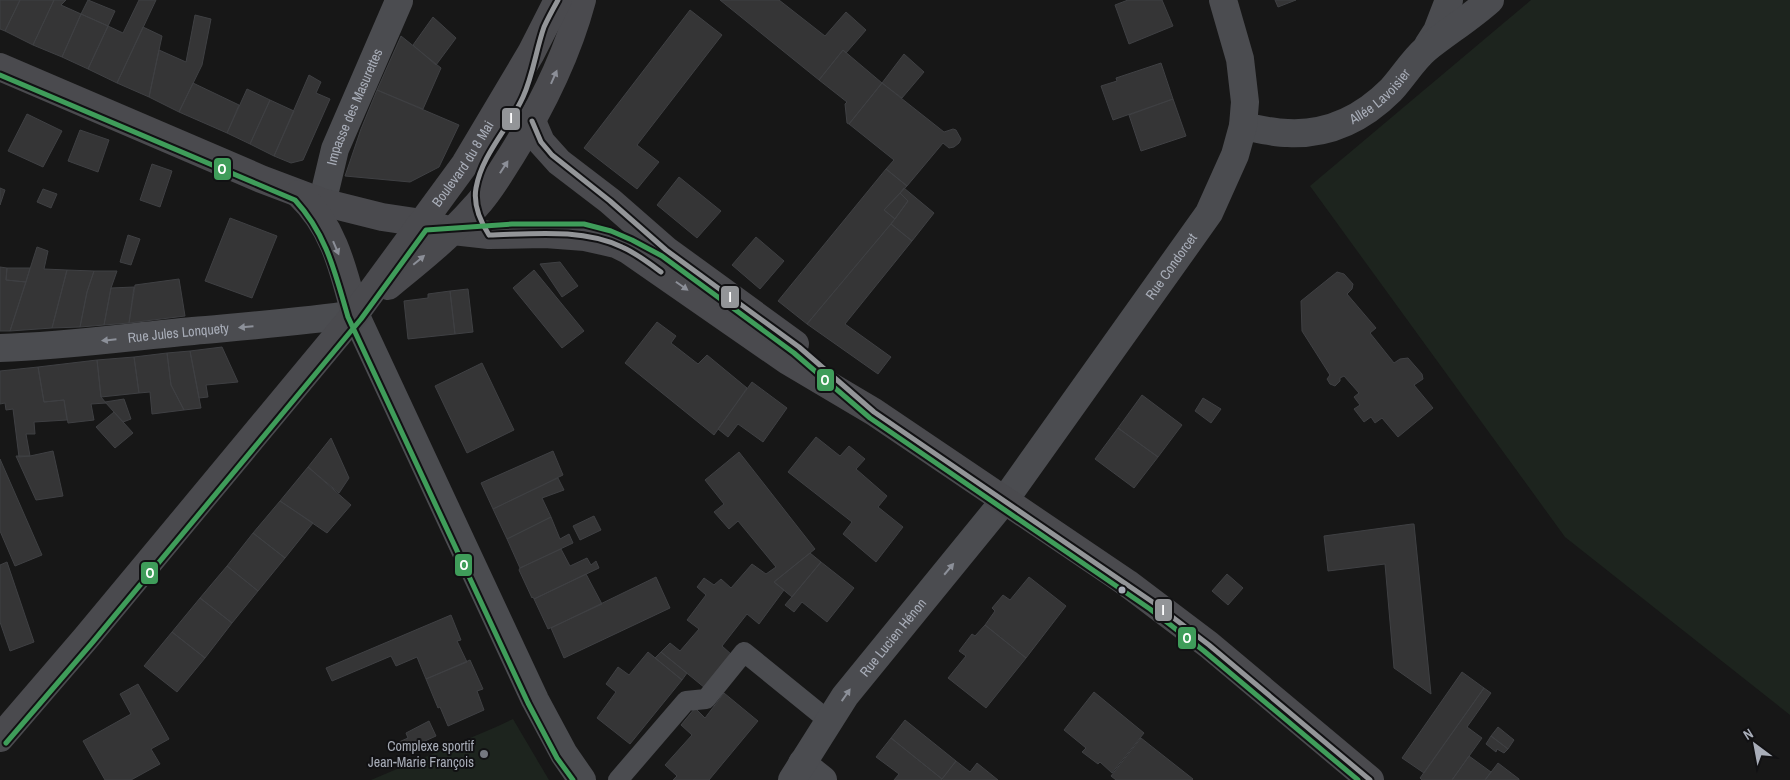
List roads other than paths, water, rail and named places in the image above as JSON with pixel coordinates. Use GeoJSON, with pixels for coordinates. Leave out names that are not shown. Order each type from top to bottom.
{"type":"FeatureCollection","features":[{"type":"Feature","properties":{"kind":"street","name":"Boulevard du 8 Mai"},"geometry":{"type":"LineString","coordinates":[[355,314],[469,157],[543,30],[558,0]]}},
{"type":"Feature","properties":{"kind":"street"},"geometry":{"type":"LineString","coordinates":[[0,738],[86,638],[355,314],[473,222],[532,121],[564,54],[582,0]]}},
{"type":"Feature","properties":{"kind":"street","name":"Rue Condorcet"},"geometry":{"type":"LineString","coordinates":[[1004,502],[1209,213],[1235,155],[1243,126],[1244,83],[1230,20],[1223,0]]}},
{"type":"Feature","properties":{"kind":"street"},"geometry":{"type":"LineString","coordinates":[[1425,50],[1437,32],[1449,0]]}},
{"type":"Feature","properties":{"kind":"street","name":"Allée Lavoisier"},"geometry":{"type":"LineString","coordinates":[[1243,126],[1288,133],[1333,128],[1355,119],[1376,104],[1398,82],[1425,50],[1472,16],[1490,0]]}},
{"type":"Feature","properties":{"kind":"street","name":"Impasse des Masurettes"},"geometry":{"type":"LineString","coordinates":[[313,204],[399,1]]}},
{"type":"Feature","properties":{"kind":"street"},"geometry":{"type":"LineString","coordinates":[[473,222],[475,190],[479,175],[524,96],[543,30]]}},
{"type":"Feature","properties":{"kind":"street"},"geometry":{"type":"LineString","coordinates":[[0,67],[313,204],[422,223],[473,222],[533,216],[585,217],[614,224],[666,250]]}},
{"type":"Feature","properties":{"kind":"street"},"geometry":{"type":"LineString","coordinates":[[532,121],[541,142],[552,155],[666,250],[799,347],[874,412]]}},
{"type":"Feature","properties":{"kind":"street"},"geometry":{"type":"LineString","coordinates":[[313,204],[342,263],[355,314],[535,700],[564,754],[582,780]]}},
{"type":"Feature","properties":{"kind":"street"},"geometry":{"type":"LineString","coordinates":[[473,222],[575,236],[616,244],[646,261],[788,361],[874,412],[1154,603],[1209,645],[1370,780]]}},
{"type":"Feature","properties":{"kind":"street","name":"Rue Jules Lonquety"},"geometry":{"type":"LineString","coordinates":[[0,348],[59,346],[295,322],[355,314]]}},
{"type":"Feature","properties":{"kind":"street","name":"Rue Lucien Hénon"},"geometry":{"type":"LineString","coordinates":[[797,771],[862,674],[1004,502]]}},
{"type":"Feature","properties":{"kind":"street"},"geometry":{"type":"LineString","coordinates":[[797,771],[823,780]]}},
{"type":"Feature","properties":{"kind":"lane"},"geometry":{"type":"LineString","coordinates":[[618,780],[686,701],[706,699],[744,652],[829,721]]}},
{"type":"Feature","properties":{"kind":"place","name":"Complexe sportif Jean-Marie François"},"geometry":{"type":"Point","coordinates":[484,754]}}]}
